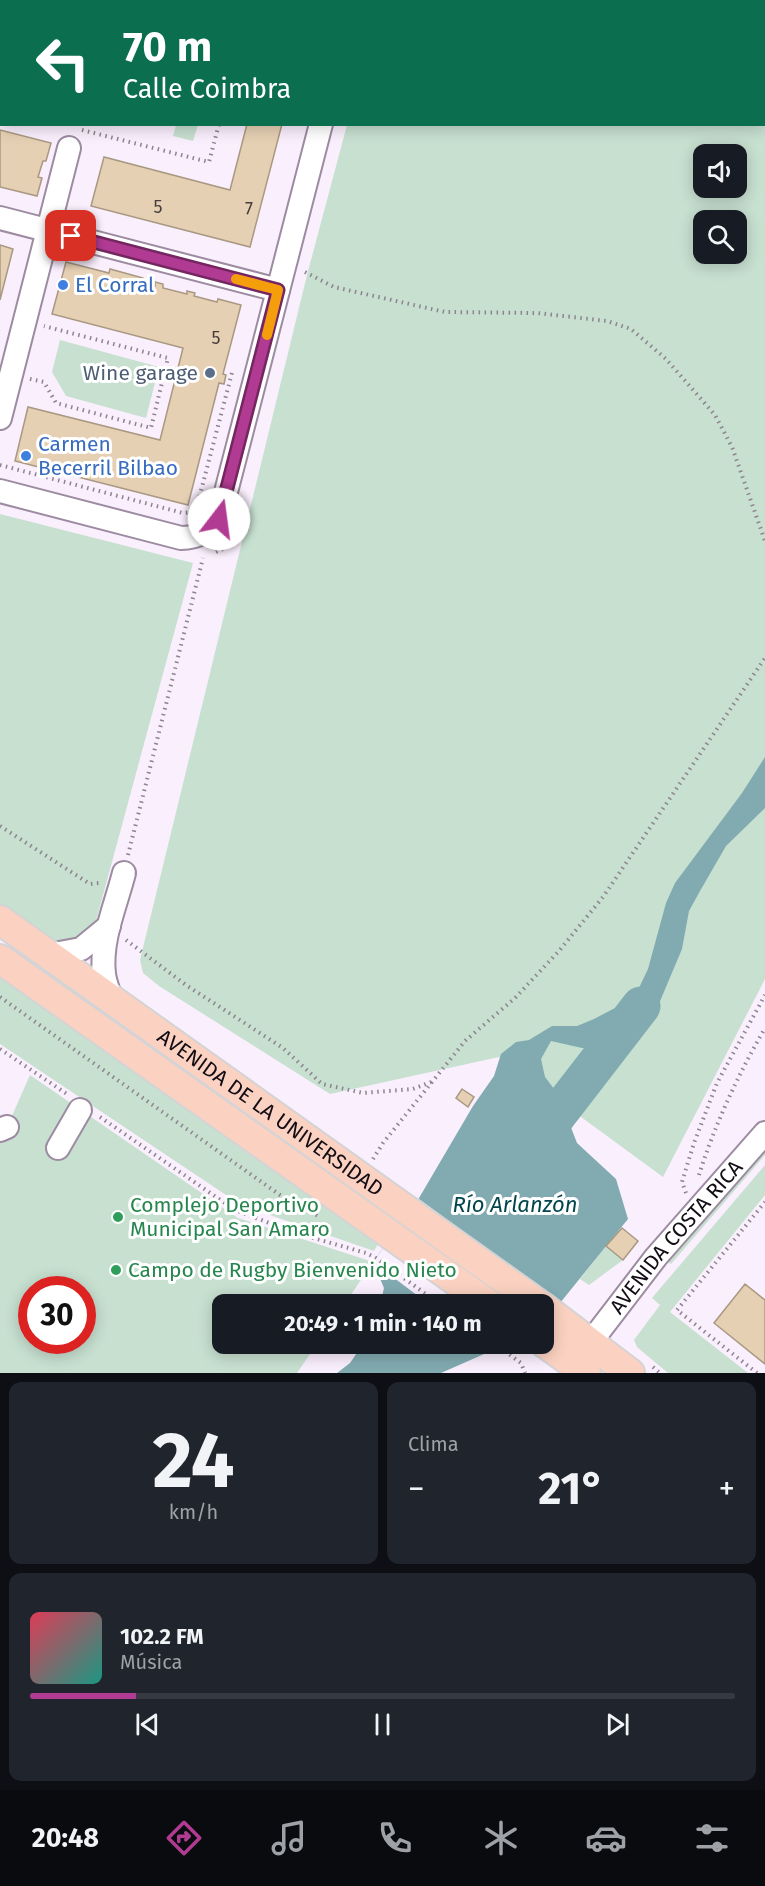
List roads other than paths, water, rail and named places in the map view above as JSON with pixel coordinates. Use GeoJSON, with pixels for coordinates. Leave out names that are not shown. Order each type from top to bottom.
{"type":"FeatureCollection","features":[{"type":"Feature","properties":{"kind":"main road","name":"AVENIDA DE LA UNIVERSIDAD"},"geometry":{"type":"LineString","coordinates":[[0,920],[408,1213],[525,1294]]}},
{"type":"Feature","properties":{"kind":"main road","name":"AVENIDA DE LA UNIVERSIDAD"},"geometry":{"type":"LineString","coordinates":[[0,959],[379,1249],[468,1294]]}},
{"type":"Feature","properties":{"kind":"main road","name":"AVENIDA DE LA UNIVERSIDAD"},"geometry":{"type":"LineString","coordinates":[[554,1322],[580,1363]]}},
{"type":"Feature","properties":{"kind":"main road","name":"AVENIDA DE LA UNIVERSIDAD"},"geometry":{"type":"LineString","coordinates":[[552,1354],[580,1363],[630,1373]]}},
{"type":"Feature","properties":{"kind":"street"},"geometry":{"type":"LineString","coordinates":[[0,490],[181,538],[193,538],[205,532],[219,519],[320,126]]}},
{"type":"Feature","properties":{"kind":"street"},"geometry":{"type":"LineString","coordinates":[[0,418],[71,138]]}},
{"type":"Feature","properties":{"kind":"street"},"geometry":{"type":"LineString","coordinates":[[0,218],[278,290]]}},
{"type":"Feature","properties":{"kind":"street"},"geometry":{"type":"LineString","coordinates":[[112,1001],[104,974],[104,960],[117,933],[124,873]]}},
{"type":"Feature","properties":{"kind":"street"},"geometry":{"type":"LineString","coordinates":[[49,955],[81,949],[117,933]]}},
{"type":"Feature","properties":{"kind":"street"},"geometry":{"type":"LineString","coordinates":[[58,1148],[82,1106]]}},
{"type":"Feature","properties":{"kind":"street","name":"AVENIDA COSTA RICA"},"geometry":{"type":"LineString","coordinates":[[580,1363],[656,1257],[765,1133]]}},
{"type":"Feature","properties":{"kind":"water","name":"Río Arlanzón"},"geometry":{"type":"Polygon","coordinates":[[[765,757],[765,808],[726,846],[689,911],[682,949],[658,1006],[621,1043],[602,1049],[582,1048],[551,1041],[541,1059],[545,1077],[558,1094],[577,1143],[616,1179],[628,1219],[560,1303],[554,1302],[554,1294],[523,1294],[507,1290],[506,1294],[383,1294],[384,1288],[373,1262],[419,1198],[473,1106],[494,1076],[501,1054],[516,1042],[529,1040],[552,1026],[577,1026],[594,1019],[615,1008],[638,990],[648,969],[666,903],[675,883],[742,793],[765,757]]]}},
{"type":"Feature","properties":{"kind":"water"},"geometry":{"type":"Polygon","coordinates":[[[356,1354],[484,1354],[441,1373],[337,1373],[350,1363],[356,1354]]]}},
{"type":"Feature","properties":{"kind":"waterway","name":"Río Arlanzón"},"geometry":{"type":"LineString","coordinates":[[532,1150],[641,1006]]}},
{"type":"Feature","properties":{"kind":"place","name":"El Corral"},"geometry":{"type":"Point","coordinates":[63,285]}},
{"type":"Feature","properties":{"kind":"place","name":"Wine garage"},"geometry":{"type":"Point","coordinates":[210,373]}},
{"type":"Feature","properties":{"kind":"place","name":"Carmen Becerril Bilbao"},"geometry":{"type":"Point","coordinates":[26,456]}},
{"type":"Feature","properties":{"kind":"place","name":"Complejo Deportivo Municipal San Amaro"},"geometry":{"type":"Point","coordinates":[118,1217]}},
{"type":"Feature","properties":{"kind":"place","name":"Campo de Rugby Bienvenido Nieto"},"geometry":{"type":"Point","coordinates":[116,1270]}}]}
